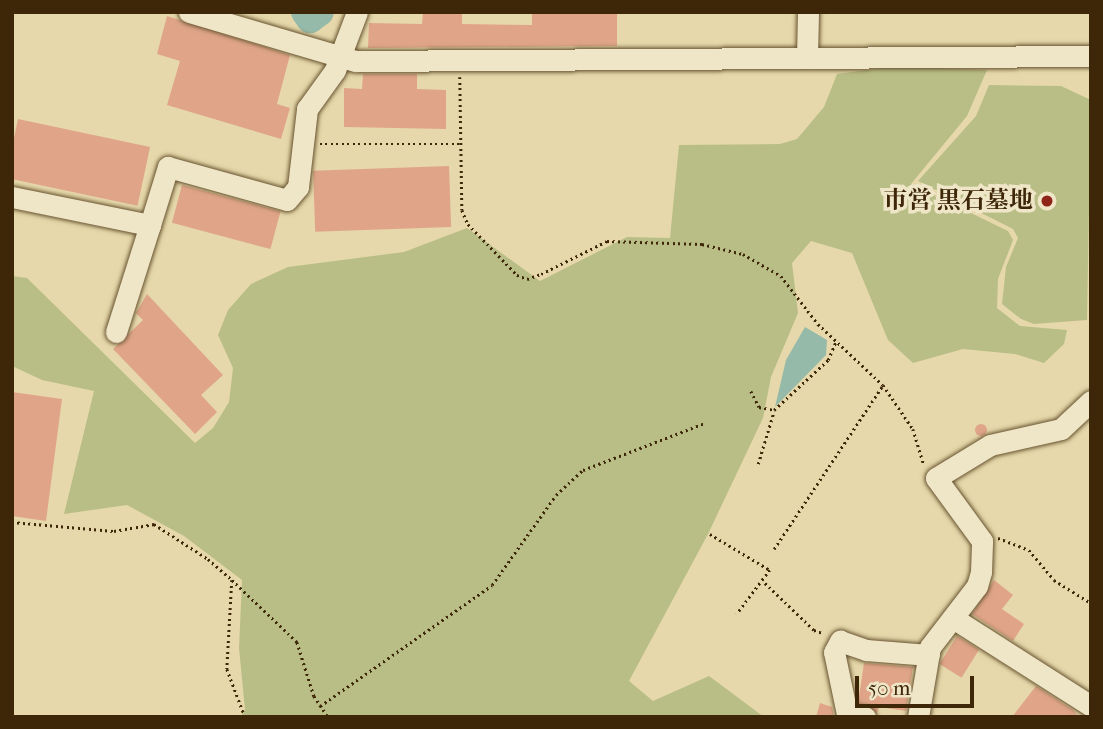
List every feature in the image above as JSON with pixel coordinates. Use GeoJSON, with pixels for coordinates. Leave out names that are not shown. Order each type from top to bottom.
{"type":"FeatureCollection","features":[{"type":"Feature","properties":{"kind":"street"},"geometry":{"type":"LineString","coordinates":[[189,12],[356,61],[1091,56]]}},
{"type":"Feature","properties":{"kind":"street"},"geometry":{"type":"LineString","coordinates":[[116,332],[168,167],[287,200],[298,187],[307,109],[334,70],[357,12]]}},
{"type":"Feature","properties":{"kind":"street"},"geometry":{"type":"LineString","coordinates":[[807,12],[807,58]]}},
{"type":"Feature","properties":{"kind":"street"},"geometry":{"type":"LineString","coordinates":[[12,197],[150,225]]}},
{"type":"Feature","properties":{"kind":"street"},"geometry":{"type":"LineString","coordinates":[[918,717],[930,647],[977,586],[982,541],[936,478],[990,445],[1061,429],[1091,401]]}},
{"type":"Feature","properties":{"kind":"street"},"geometry":{"type":"LineString","coordinates":[[953,618],[1091,706]]}},
{"type":"Feature","properties":{"kind":"street"},"geometry":{"type":"LineString","coordinates":[[865,717],[847,714],[834,652],[840,641],[846,640],[866,650],[929,655]]}},
{"type":"Feature","properties":{"kind":"path"},"geometry":{"type":"LineString","coordinates":[[459,60],[465,217],[517,275],[527,279],[541,274],[607,241],[726,248],[781,276],[836,341],[883,384],[913,429],[924,465],[936,478]]}},
{"type":"Feature","properties":{"kind":"path"},"geometry":{"type":"LineString","coordinates":[[303,144],[461,144]]}},
{"type":"Feature","properties":{"kind":"path"},"geometry":{"type":"LineString","coordinates":[[758,464],[774,410],[828,360],[836,341]]}},
{"type":"Feature","properties":{"kind":"path"},"geometry":{"type":"LineString","coordinates":[[774,550],[883,384]]}},
{"type":"Feature","properties":{"kind":"path"},"geometry":{"type":"LineString","coordinates":[[751,391],[759,407],[774,410]]}},
{"type":"Feature","properties":{"kind":"path"},"geometry":{"type":"LineString","coordinates":[[320,706],[492,585],[556,495],[583,470],[705,423]]}},
{"type":"Feature","properties":{"kind":"path"},"geometry":{"type":"LineString","coordinates":[[12,522],[114,531],[154,524],[232,580],[297,642],[320,706],[328,717]]}},
{"type":"Feature","properties":{"kind":"path"},"geometry":{"type":"LineString","coordinates":[[710,534],[770,570],[765,583],[737,614]]}},
{"type":"Feature","properties":{"kind":"path"},"geometry":{"type":"LineString","coordinates":[[979,535],[1029,550],[1054,580],[1091,603]]}},
{"type":"Feature","properties":{"kind":"path"},"geometry":{"type":"LineString","coordinates":[[232,580],[227,669],[245,717]]}},
{"type":"Feature","properties":{"kind":"path"},"geometry":{"type":"LineString","coordinates":[[765,583],[814,630],[846,640]]}},
{"type":"Feature","properties":{"kind":"green space"},"geometry":{"type":"Polygon","coordinates":[[[895,66],[987,70],[967,116],[911,184],[1008,231],[1013,240],[998,279],[997,308],[1020,326],[1067,330],[1064,344],[1044,363],[1015,354],[963,349],[913,363],[888,340],[852,253],[811,241],[792,263],[798,313],[771,377],[763,418],[708,534],[629,681],[653,701],[709,676],[764,717],[240,717],[245,710],[239,648],[242,580],[184,536],[127,505],[64,514],[94,391],[42,380],[12,366],[12,276],[27,278],[195,443],[213,428],[229,402],[233,368],[218,335],[228,310],[251,284],[288,267],[404,252],[467,228],[540,281],[627,237],[670,238],[679,145],[780,144],[797,139],[824,107],[837,74],[895,66]]]}},
{"type":"Feature","properties":{"kind":"green space"},"geometry":{"type":"Polygon","coordinates":[[[989,85],[1061,86],[1091,100],[1087,320],[1034,324],[1021,319],[1002,304],[1006,267],[1018,238],[1013,229],[918,181],[976,116],[989,85]]]}},
{"type":"Feature","properties":{"kind":"shaded area"},"geometry":{"type":"Polygon","coordinates":[[[805,327],[827,340],[826,355],[775,407],[786,360],[805,327]]]}},
{"type":"Feature","properties":{"kind":"building"},"geometry":{"type":"Polygon","coordinates":[[[423,12],[462,12],[462,24],[532,25],[532,12],[617,12],[617,46],[368,48],[369,23],[422,24],[423,12]]]}},
{"type":"Feature","properties":{"kind":"building"},"geometry":{"type":"Polygon","coordinates":[[[167,16],[290,55],[277,104],[290,108],[281,139],[167,105],[180,61],[157,54],[167,16]]]}},
{"type":"Feature","properties":{"kind":"building"},"geometry":{"type":"Polygon","coordinates":[[[363,74],[417,74],[417,89],[446,90],[446,129],[344,127],[344,88],[362,89],[363,74]]]}},
{"type":"Feature","properties":{"kind":"building"},"geometry":{"type":"Polygon","coordinates":[[[18,119],[150,147],[138,206],[12,179],[12,147],[18,119]]]}},
{"type":"Feature","properties":{"kind":"building"},"geometry":{"type":"Polygon","coordinates":[[[449,166],[451,227],[315,232],[313,171],[449,166]]]}},
{"type":"Feature","properties":{"kind":"building"},"geometry":{"type":"Polygon","coordinates":[[[182,185],[281,211],[270,249],[172,223],[182,185]]]}},
{"type":"Feature","properties":{"kind":"building"},"geometry":{"type":"Polygon","coordinates":[[[147,294],[223,375],[201,395],[217,412],[195,434],[113,349],[143,320],[136,313],[147,294]]]}},
{"type":"Feature","properties":{"kind":"building"},"geometry":{"type":"Polygon","coordinates":[[[12,392],[62,399],[46,521],[12,516],[12,392]]]}},
{"type":"Feature","properties":{"kind":"building"},"geometry":{"type":"Polygon","coordinates":[[[981,424],[987,430],[981,436],[975,430],[981,424]]]}},
{"type":"Feature","properties":{"kind":"building"},"geometry":{"type":"Polygon","coordinates":[[[994,580],[1013,595],[1002,609],[1024,624],[1013,641],[972,614],[994,580]]]}},
{"type":"Feature","properties":{"kind":"building"},"geometry":{"type":"Polygon","coordinates":[[[957,636],[979,650],[962,678],[940,664],[957,636]]]}},
{"type":"Feature","properties":{"kind":"building"},"geometry":{"type":"Polygon","coordinates":[[[864,663],[913,667],[906,711],[879,707],[877,713],[858,703],[864,663]]]}},
{"type":"Feature","properties":{"kind":"building"},"geometry":{"type":"Polygon","coordinates":[[[1036,686],[1073,710],[1079,717],[1012,717],[1036,686]]]}},
{"type":"Feature","properties":{"kind":"building"},"geometry":{"type":"Polygon","coordinates":[[[820,703],[832,707],[834,717],[816,717],[820,703]]]}},
{"type":"Feature","properties":{"kind":"waterway"},"geometry":{"type":"LineString","coordinates":[[305,12],[310,19],[320,12]]}},
{"type":"Feature","properties":{"kind":"place","name":"市営 黒石墓地"},"geometry":{"type":"Point","coordinates":[1047,201]}}]}
